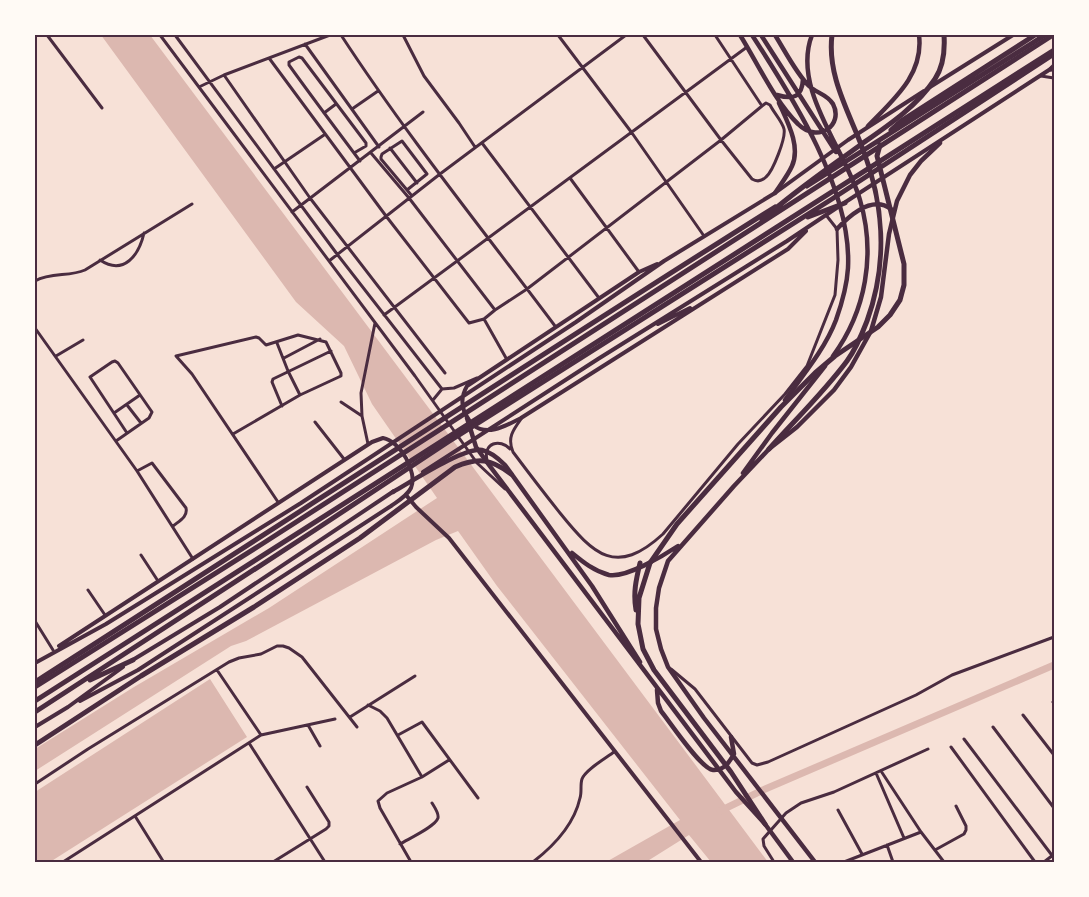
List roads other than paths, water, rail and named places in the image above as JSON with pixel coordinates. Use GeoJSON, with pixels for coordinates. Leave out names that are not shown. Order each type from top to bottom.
{"type":"FeatureCollection","features":[{"type":"Feature","properties":{"kind":"highway"},"geometry":{"type":"LineString","coordinates":[[769,449],[848,360],[861,336],[877,286],[881,257],[881,224],[876,190],[871,171],[834,74],[830,48],[832,35]]}},
{"type":"Feature","properties":{"kind":"highway"},"geometry":{"type":"LineString","coordinates":[[750,230],[786,199],[911,106],[936,78],[944,53],[944,35]]}},
{"type":"Feature","properties":{"kind":"highway"},"geometry":{"type":"LineString","coordinates":[[638,621],[639,598],[650,563],[677,524],[781,407],[835,356],[878,327],[900,300],[904,285],[904,264],[877,156],[882,141],[902,121],[1035,35]]}},
{"type":"Feature","properties":{"kind":"highway"},"geometry":{"type":"LineString","coordinates":[[35,682],[582,328],[1046,35]]}},
{"type":"Feature","properties":{"kind":"highway"},"geometry":{"type":"LineString","coordinates":[[35,687],[262,544],[1053,35]]}},
{"type":"Feature","properties":{"kind":"highway"},"geometry":{"type":"LineString","coordinates":[[35,701],[1054,50]]}},
{"type":"Feature","properties":{"kind":"highway"},"geometry":{"type":"LineString","coordinates":[[35,712],[448,442],[796,221],[1054,54]]}},
{"type":"Feature","properties":{"kind":"highway"},"geometry":{"type":"LineString","coordinates":[[796,221],[845,203]]}},
{"type":"Feature","properties":{"kind":"highway"},"geometry":{"type":"LineString","coordinates":[[35,744],[254,607],[360,538],[455,467],[483,460],[499,465],[511,474]]}},
{"type":"Feature","properties":{"kind":"highway"},"geometry":{"type":"LineString","coordinates":[[640,563],[635,581],[634,595],[642,649],[654,670],[731,772],[764,824]]}},
{"type":"Feature","properties":{"kind":"highway"},"geometry":{"type":"LineString","coordinates":[[72,688],[132,660]]}},
{"type":"Feature","properties":{"kind":"main road"},"geometry":{"type":"LineString","coordinates":[[740,35],[776,94],[798,124],[805,130],[820,134],[827,130],[833,122],[835,115],[832,102],[809,86],[803,79],[775,35]]}},
{"type":"Feature","properties":{"kind":"main road"},"geometry":{"type":"LineString","coordinates":[[752,35],[792,97],[810,131],[832,185],[841,213],[846,240],[848,267],[845,292],[835,321],[815,358],[781,407]]}},
{"type":"Feature","properties":{"kind":"main road"},"geometry":{"type":"LineString","coordinates":[[761,35],[813,114],[848,172]]}},
{"type":"Feature","properties":{"kind":"main road"},"geometry":{"type":"LineString","coordinates":[[734,486],[772,433],[809,389],[842,344],[849,331],[865,287],[868,261],[867,231],[860,199],[821,115],[814,94],[808,72],[807,56],[812,35]]}},
{"type":"Feature","properties":{"kind":"main road"},"geometry":{"type":"LineString","coordinates":[[868,126],[905,88],[918,62],[919,35]]}},
{"type":"Feature","properties":{"kind":"main road"},"geometry":{"type":"LineString","coordinates":[[37,661],[106,624],[301,503],[576,322],[664,261],[775,193],[868,126],[1013,35]]}},
{"type":"Feature","properties":{"kind":"main road"},"geometry":{"type":"LineString","coordinates":[[68,707],[132,660],[220,607],[598,359],[940,143],[1053,67]]}},
{"type":"Feature","properties":{"kind":"main road"},"geometry":{"type":"LineString","coordinates":[[776,94],[788,98],[798,94],[802,88],[803,79]]}},
{"type":"Feature","properties":{"kind":"main road"},"geometry":{"type":"LineString","coordinates":[[775,193],[793,165],[795,149],[776,94]]}},
{"type":"Feature","properties":{"kind":"main road"},"geometry":{"type":"LineString","coordinates":[[815,862],[704,718],[668,667],[656,629],[656,608],[662,573],[668,561],[682,544],[734,486],[769,449],[797,427],[834,390],[851,367],[871,332],[882,297],[894,211],[903,188],[921,161],[940,143]]}},
{"type":"Feature","properties":{"kind":"main road"},"geometry":{"type":"LineString","coordinates":[[837,229],[855,212],[871,205],[884,204],[894,211]]}},
{"type":"Feature","properties":{"kind":"main road"},"geometry":{"type":"LineString","coordinates":[[467,418],[475,427],[485,430],[499,428],[521,418],[788,249],[812,225]]}},
{"type":"Feature","properties":{"kind":"main road"},"geometry":{"type":"LineString","coordinates":[[664,261],[639,272],[506,358],[467,386],[462,398],[476,447],[657,689],[744,802],[792,860]]}},
{"type":"Feature","properties":{"kind":"main road"},"geometry":{"type":"LineString","coordinates":[[638,334],[709,299]]}},
{"type":"Feature","properties":{"kind":"main road"},"geometry":{"type":"LineString","coordinates":[[35,727],[68,707],[138,670],[406,495],[410,489],[413,476],[410,466],[398,447],[387,439],[383,438],[368,444],[37,661]]}},
{"type":"Feature","properties":{"kind":"main road"},"geometry":{"type":"LineString","coordinates":[[393,492],[456,457],[473,450],[480,450],[494,455],[505,465],[553,530],[614,618],[650,679]]}},
{"type":"Feature","properties":{"kind":"main road"},"geometry":{"type":"LineString","coordinates":[[406,495],[449,538],[701,862]]}},
{"type":"Feature","properties":{"kind":"main road"},"geometry":{"type":"LineString","coordinates":[[566,549],[591,568],[610,575],[626,573],[662,557],[682,544]]}},
{"type":"Feature","properties":{"kind":"main road"},"geometry":{"type":"LineString","coordinates":[[657,689],[661,710],[697,758],[708,769],[719,769],[728,764],[734,754],[731,737]]}},
{"type":"Feature","properties":{"kind":"street"},"geometry":{"type":"LineString","coordinates":[[47,35],[102,108]]}},
{"type":"Feature","properties":{"kind":"street"},"geometry":{"type":"LineString","coordinates":[[160,35],[375,322],[477,463],[514,498]]}},
{"type":"Feature","properties":{"kind":"street"},"geometry":{"type":"LineString","coordinates":[[175,35],[337,254],[442,389]]}},
{"type":"Feature","properties":{"kind":"street"},"geometry":{"type":"LineString","coordinates":[[199,87],[224,75],[330,35]]}},
{"type":"Feature","properties":{"kind":"street"},"geometry":{"type":"LineString","coordinates":[[341,35],[405,128],[555,326]]}},
{"type":"Feature","properties":{"kind":"street"},"geometry":{"type":"LineString","coordinates":[[403,35],[424,76],[459,122],[475,147]]}},
{"type":"Feature","properties":{"kind":"street"},"geometry":{"type":"LineString","coordinates":[[558,35],[667,182],[704,236]]}},
{"type":"Feature","properties":{"kind":"street"},"geometry":{"type":"LineString","coordinates":[[329,261],[475,147],[626,35]]}},
{"type":"Feature","properties":{"kind":"street"},"geometry":{"type":"LineString","coordinates":[[268,58],[324,135],[469,323],[484,319],[527,289],[721,140],[766,103],[770,105],[784,129],[783,142],[767,176],[762,180],[752,180],[721,140],[643,35]]}},
{"type":"Feature","properties":{"kind":"street"},"geometry":{"type":"LineString","coordinates":[[715,35],[762,106]]}},
{"type":"Feature","properties":{"kind":"street"},"geometry":{"type":"LineString","coordinates":[[305,44],[379,147]]}},
{"type":"Feature","properties":{"kind":"street"},"geometry":{"type":"LineString","coordinates":[[384,316],[747,47]]}},
{"type":"Feature","properties":{"kind":"street"},"geometry":{"type":"LineString","coordinates":[[354,153],[366,146],[366,143],[301,56],[289,62],[289,65],[324,113],[354,153],[360,161]]}},
{"type":"Feature","properties":{"kind":"street"},"geometry":{"type":"LineString","coordinates":[[224,75],[310,198],[444,373]]}},
{"type":"Feature","properties":{"kind":"street"},"geometry":{"type":"LineString","coordinates":[[1041,76],[1053,77]]}},
{"type":"Feature","properties":{"kind":"street"},"geometry":{"type":"LineString","coordinates":[[352,110],[378,91]]}},
{"type":"Feature","properties":{"kind":"street"},"geometry":{"type":"LineString","coordinates":[[324,113],[336,104]]}},
{"type":"Feature","properties":{"kind":"street"},"geometry":{"type":"LineString","coordinates":[[292,212],[405,128],[423,112]]}},
{"type":"Feature","properties":{"kind":"street"},"geometry":{"type":"LineString","coordinates":[[274,169],[324,135]]}},
{"type":"Feature","properties":{"kind":"street"},"geometry":{"type":"LineString","coordinates":[[407,190],[427,174],[402,141],[381,155],[381,159],[407,190],[410,197]]}},
{"type":"Feature","properties":{"kind":"street"},"geometry":{"type":"LineString","coordinates":[[482,143],[599,298]]}},
{"type":"Feature","properties":{"kind":"street"},"geometry":{"type":"LineString","coordinates":[[390,148],[416,183]]}},
{"type":"Feature","properties":{"kind":"street"},"geometry":{"type":"LineString","coordinates":[[371,153],[410,197],[495,310]]}},
{"type":"Feature","properties":{"kind":"street"},"geometry":{"type":"LineString","coordinates":[[570,178],[639,272]]}},
{"type":"Feature","properties":{"kind":"street"},"geometry":{"type":"LineString","coordinates":[[35,281],[46,276],[79,273],[192,204]]}},
{"type":"Feature","properties":{"kind":"street"},"geometry":{"type":"LineString","coordinates":[[489,465],[486,452],[488,447],[500,443],[507,445],[581,539],[594,550],[609,557],[618,558],[634,555],[651,545],[663,534],[738,444],[785,394],[807,366],[835,295],[838,260],[837,229],[826,215]]}},
{"type":"Feature","properties":{"kind":"street"},"geometry":{"type":"LineString","coordinates":[[100,260],[115,267],[130,261],[141,247],[144,233]]}},
{"type":"Feature","properties":{"kind":"street"},"geometry":{"type":"LineString","coordinates":[[484,319],[506,358]]}},
{"type":"Feature","properties":{"kind":"street"},"geometry":{"type":"LineString","coordinates":[[368,444],[362,416],[361,393],[375,322]]}},
{"type":"Feature","properties":{"kind":"street"},"geometry":{"type":"LineString","coordinates":[[35,328],[137,471],[193,559]]}},
{"type":"Feature","properties":{"kind":"street"},"geometry":{"type":"LineString","coordinates":[[233,434],[300,395],[341,376],[326,342],[298,335],[266,345],[259,338],[256,338],[176,356],[192,374],[278,502]]}},
{"type":"Feature","properties":{"kind":"street"},"geometry":{"type":"LineString","coordinates":[[56,356],[83,340]]}},
{"type":"Feature","properties":{"kind":"street"},"geometry":{"type":"LineString","coordinates":[[284,358],[320,340]]}},
{"type":"Feature","properties":{"kind":"street"},"geometry":{"type":"LineString","coordinates":[[277,343],[300,395]]}},
{"type":"Feature","properties":{"kind":"street"},"geometry":{"type":"LineString","coordinates":[[282,406],[272,380],[331,351]]}},
{"type":"Feature","properties":{"kind":"street"},"geometry":{"type":"LineString","coordinates":[[116,441],[152,416],[152,412],[115,362],[112,362],[90,378],[127,433]]}},
{"type":"Feature","properties":{"kind":"street"},"geometry":{"type":"LineString","coordinates":[[432,400],[442,389],[454,388],[477,378]]}},
{"type":"Feature","properties":{"kind":"street"},"geometry":{"type":"LineString","coordinates":[[114,413],[140,395]]}},
{"type":"Feature","properties":{"kind":"street"},"geometry":{"type":"LineString","coordinates":[[341,402],[362,416]]}},
{"type":"Feature","properties":{"kind":"street"},"geometry":{"type":"LineString","coordinates":[[127,405],[141,423]]}},
{"type":"Feature","properties":{"kind":"street"},"geometry":{"type":"LineString","coordinates":[[513,452],[510,436],[521,418]]}},
{"type":"Feature","properties":{"kind":"street"},"geometry":{"type":"LineString","coordinates":[[315,422],[344,459]]}},
{"type":"Feature","properties":{"kind":"street"},"geometry":{"type":"LineString","coordinates":[[137,471],[152,463],[186,508],[185,517],[173,526]]}},
{"type":"Feature","properties":{"kind":"street"},"geometry":{"type":"LineString","coordinates":[[141,555],[158,581]]}},
{"type":"Feature","properties":{"kind":"street"},"geometry":{"type":"LineString","coordinates":[[88,590],[105,615]]}},
{"type":"Feature","properties":{"kind":"street"},"geometry":{"type":"LineString","coordinates":[[35,621],[53,650]]}},
{"type":"Feature","properties":{"kind":"street"},"geometry":{"type":"LineString","coordinates":[[668,667],[695,689],[752,763],[757,765],[764,764],[916,695],[952,675],[1054,637]]}},
{"type":"Feature","properties":{"kind":"street"},"geometry":{"type":"LineString","coordinates":[[35,784],[88,749],[233,660],[252,657],[277,646],[284,646],[302,657],[357,727]]}},
{"type":"Feature","properties":{"kind":"street"},"geometry":{"type":"LineString","coordinates":[[216,670],[260,735]]}},
{"type":"Feature","properties":{"kind":"street"},"geometry":{"type":"LineString","coordinates":[[350,717],[415,676]]}},
{"type":"Feature","properties":{"kind":"street"},"geometry":{"type":"LineString","coordinates":[[368,705],[380,711],[387,718],[422,777]]}},
{"type":"Feature","properties":{"kind":"street"},"geometry":{"type":"LineString","coordinates":[[1023,715],[1054,755]]}},
{"type":"Feature","properties":{"kind":"street"},"geometry":{"type":"LineString","coordinates":[[62,862],[260,735],[335,718]]}},
{"type":"Feature","properties":{"kind":"street"},"geometry":{"type":"LineString","coordinates":[[398,735],[422,722],[478,798]]}},
{"type":"Feature","properties":{"kind":"street"},"geometry":{"type":"LineString","coordinates":[[308,725],[320,746]]}},
{"type":"Feature","properties":{"kind":"street"},"geometry":{"type":"LineString","coordinates":[[993,727],[1054,808]]}},
{"type":"Feature","properties":{"kind":"street"},"geometry":{"type":"LineString","coordinates":[[964,739],[1053,858],[1044,862]]}},
{"type":"Feature","properties":{"kind":"street"},"geometry":{"type":"LineString","coordinates":[[249,743],[325,862]]}},
{"type":"Feature","properties":{"kind":"street"},"geometry":{"type":"LineString","coordinates":[[950,747],[1035,862]]}},
{"type":"Feature","properties":{"kind":"street"},"geometry":{"type":"LineString","coordinates":[[774,862],[764,846],[763,839],[786,813],[801,803],[834,792],[928,750]]}},
{"type":"Feature","properties":{"kind":"street"},"geometry":{"type":"LineString","coordinates":[[534,862],[564,833],[581,797],[582,778],[614,752]]}},
{"type":"Feature","properties":{"kind":"street"},"geometry":{"type":"LineString","coordinates":[[411,862],[380,808],[378,801],[388,793],[422,777],[449,760]]}},
{"type":"Feature","properties":{"kind":"street"},"geometry":{"type":"LineString","coordinates":[[881,771],[921,832],[944,862]]}},
{"type":"Feature","properties":{"kind":"street"},"geometry":{"type":"LineString","coordinates":[[876,773],[904,838]]}},
{"type":"Feature","properties":{"kind":"street"},"geometry":{"type":"LineString","coordinates":[[273,862],[329,826],[329,822],[307,787]]}},
{"type":"Feature","properties":{"kind":"street"},"geometry":{"type":"LineString","coordinates":[[400,844],[434,824],[438,818],[438,813],[432,803]]}},
{"type":"Feature","properties":{"kind":"street"},"geometry":{"type":"LineString","coordinates":[[935,850],[964,834],[966,830],[966,826],[956,806]]}},
{"type":"Feature","properties":{"kind":"street"},"geometry":{"type":"LineString","coordinates":[[838,810],[862,854]]}},
{"type":"Feature","properties":{"kind":"street"},"geometry":{"type":"LineString","coordinates":[[135,816],[162,861]]}},
{"type":"Feature","properties":{"kind":"street"},"geometry":{"type":"LineString","coordinates":[[844,862],[921,832]]}},
{"type":"Feature","properties":{"kind":"street"},"geometry":{"type":"LineString","coordinates":[[887,844],[893,862]]}},
{"type":"Feature","properties":{"kind":"waterway"},"geometry":{"type":"LineString","coordinates":[[720,811],[763,790],[1054,665]]}}]}
